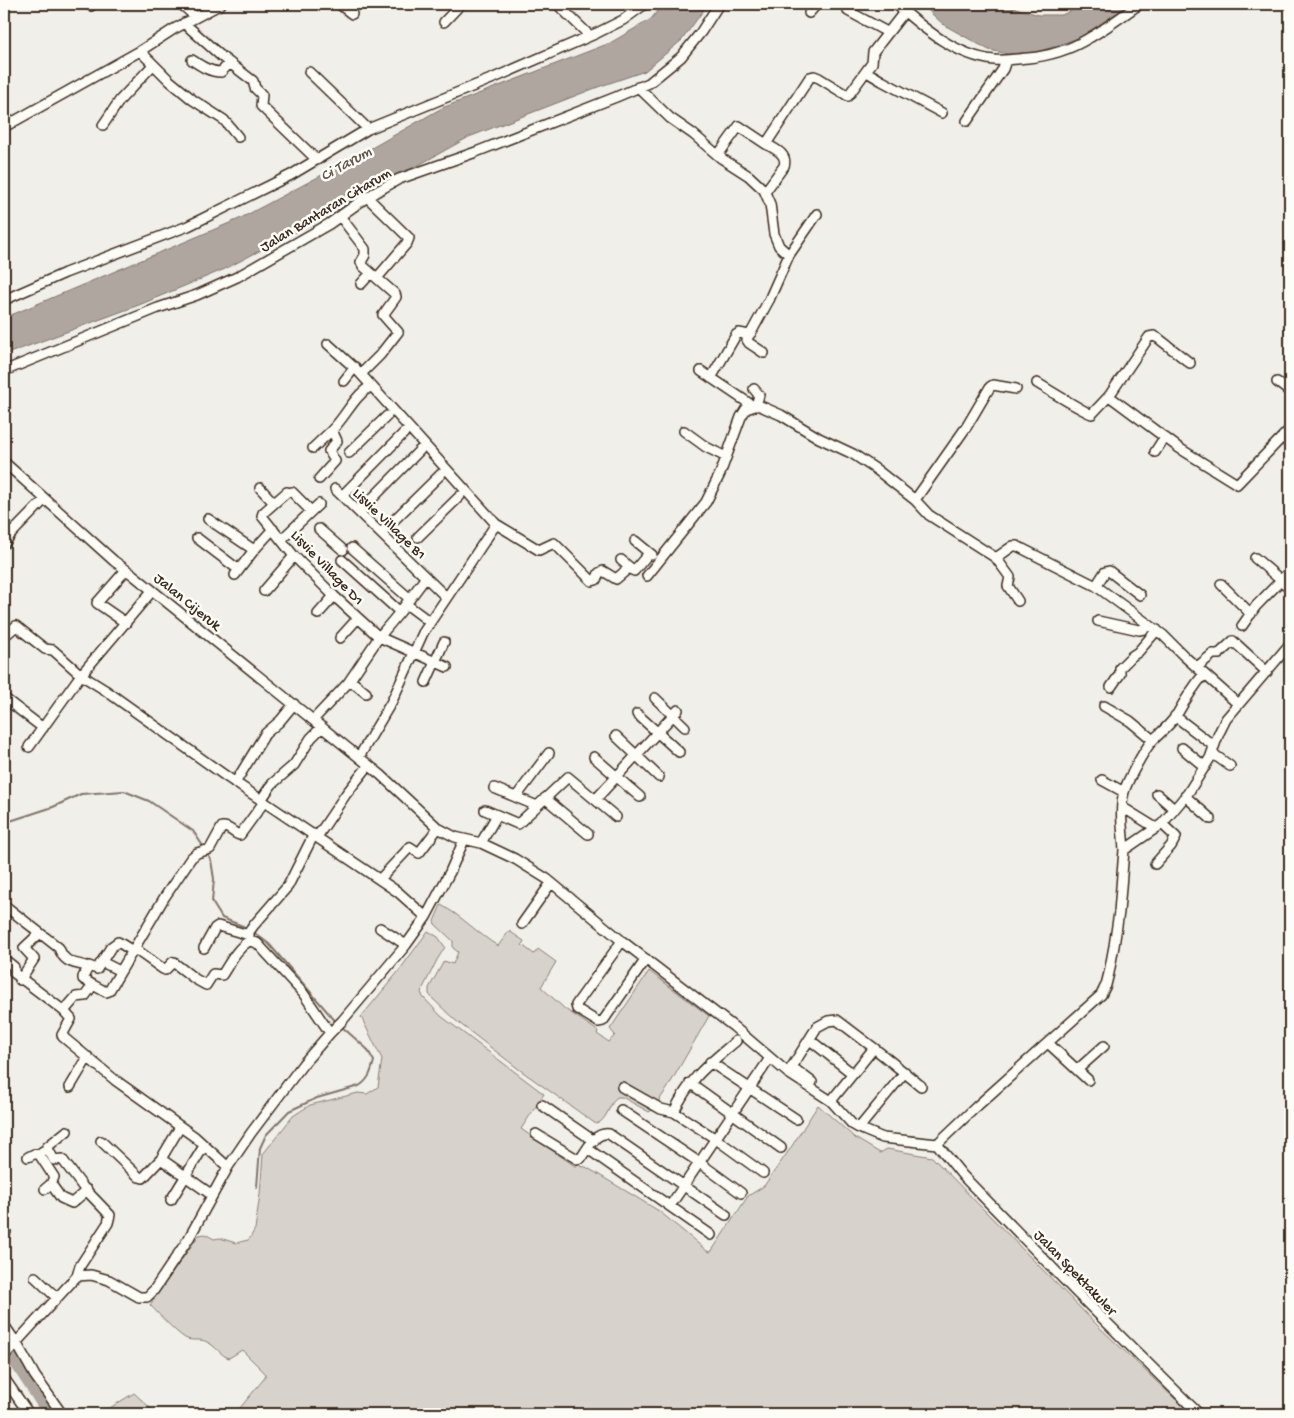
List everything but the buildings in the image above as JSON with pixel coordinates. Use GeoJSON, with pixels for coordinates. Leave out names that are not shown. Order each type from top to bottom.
{"type":"FeatureCollection","features":[{"type":"Feature","properties":{"kind":"street"},"geometry":{"type":"LineString","coordinates":[[4,127],[140,51],[184,23],[222,4]]}},
{"type":"Feature","properties":{"kind":"street"},"geometry":{"type":"LineString","coordinates":[[339,4],[352,14]]}},
{"type":"Feature","properties":{"kind":"street"},"geometry":{"type":"LineString","coordinates":[[444,22],[461,4]]}},
{"type":"Feature","properties":{"kind":"street"},"geometry":{"type":"LineString","coordinates":[[557,4],[590,36]]}},
{"type":"Feature","properties":{"kind":"street"},"geometry":{"type":"LineString","coordinates":[[4,300],[65,273],[188,226],[291,175],[368,129],[590,36],[624,20],[644,4]]}},
{"type":"Feature","properties":{"kind":"street","name":"Jalan Bantaran Citarum"},"geometry":{"type":"LineString","coordinates":[[4,371],[158,308],[197,295],[237,277],[297,244],[367,197],[399,179],[476,152],[638,87],[666,71],[681,57],[701,32],[719,4]]}},
{"type":"Feature","properties":{"kind":"street"},"geometry":{"type":"LineString","coordinates":[[809,13],[817,4]]}},
{"type":"Feature","properties":{"kind":"street"},"geometry":{"type":"LineString","coordinates":[[896,4],[949,45],[979,57],[993,60],[1038,57],[1060,52],[1089,38],[1140,4]]}},
{"type":"Feature","properties":{"kind":"street"},"geometry":{"type":"LineString","coordinates":[[184,5],[196,17]]}},
{"type":"Feature","properties":{"kind":"street"},"geometry":{"type":"LineString","coordinates":[[848,11],[887,32]]}},
{"type":"Feature","properties":{"kind":"street"},"geometry":{"type":"LineString","coordinates":[[766,144],[810,77],[819,78],[847,97],[867,72],[872,63],[873,52],[905,11]]}},
{"type":"Feature","properties":{"kind":"street"},"geometry":{"type":"LineString","coordinates":[[184,23],[254,82],[255,88],[262,95],[261,106],[317,160]]}},
{"type":"Feature","properties":{"kind":"street"},"geometry":{"type":"LineString","coordinates":[[140,51],[183,92],[224,120],[238,137]]}},
{"type":"Feature","properties":{"kind":"street"},"geometry":{"type":"LineString","coordinates":[[192,60],[216,72],[221,72],[230,63]]}},
{"type":"Feature","properties":{"kind":"street"},"geometry":{"type":"LineString","coordinates":[[968,121],[1006,60]]}},
{"type":"Feature","properties":{"kind":"street"},"geometry":{"type":"LineString","coordinates":[[103,125],[120,100],[153,65]]}},
{"type":"Feature","properties":{"kind":"street"},"geometry":{"type":"LineString","coordinates":[[309,72],[368,129]]}},
{"type":"Feature","properties":{"kind":"street"},"geometry":{"type":"LineString","coordinates":[[867,72],[882,82],[942,113]]}},
{"type":"Feature","properties":{"kind":"street"},"geometry":{"type":"LineString","coordinates":[[638,87],[670,118],[749,176],[765,192],[770,204],[774,234],[779,246],[789,255]]}},
{"type":"Feature","properties":{"kind":"street"},"geometry":{"type":"LineString","coordinates":[[718,155],[739,126],[784,156],[786,161],[784,166],[765,192]]}},
{"type":"Feature","properties":{"kind":"street"},"geometry":{"type":"LineString","coordinates":[[361,284],[374,275],[407,243],[409,238],[367,197]]}},
{"type":"Feature","properties":{"kind":"street"},"geometry":{"type":"LineString","coordinates":[[764,353],[747,340],[769,300],[789,255],[817,214]]}},
{"type":"Feature","properties":{"kind":"street"},"geometry":{"type":"LineString","coordinates":[[340,216],[365,249],[366,254],[361,262],[395,294],[395,300],[383,315],[398,331],[380,355],[344,381]]}},
{"type":"Feature","properties":{"kind":"street"},"geometry":{"type":"LineString","coordinates":[[711,378],[736,335],[739,333],[749,335]]}},
{"type":"Feature","properties":{"kind":"street"},"geometry":{"type":"LineString","coordinates":[[1037,383],[1089,414],[1093,413],[1109,396],[1149,337],[1154,336],[1158,338],[1190,363]]}},
{"type":"Feature","properties":{"kind":"street"},"geometry":{"type":"LineString","coordinates":[[328,344],[358,371],[496,524],[539,550],[554,543],[592,581],[596,580],[603,571],[616,579],[629,568]]}},
{"type":"Feature","properties":{"kind":"street"},"geometry":{"type":"LineString","coordinates":[[701,371],[754,406]]}},
{"type":"Feature","properties":{"kind":"street"},"geometry":{"type":"LineString","coordinates":[[1277,382],[1290,392]]}},
{"type":"Feature","properties":{"kind":"street"},"geometry":{"type":"LineString","coordinates":[[915,500],[967,426],[990,387],[994,385],[1016,389]]}},
{"type":"Feature","properties":{"kind":"street"},"geometry":{"type":"LineString","coordinates":[[313,448],[345,416],[359,394],[371,386]]}},
{"type":"Feature","properties":{"kind":"street"},"geometry":{"type":"LineString","coordinates":[[754,389],[759,395],[754,406]]}},
{"type":"Feature","properties":{"kind":"street"},"geometry":{"type":"LineString","coordinates":[[1109,396],[1164,438],[1237,484],[1290,429]]}},
{"type":"Feature","properties":{"kind":"street"},"geometry":{"type":"LineString","coordinates":[[647,576],[706,502],[720,474],[741,417],[746,410],[754,406],[762,406],[819,438],[853,454],[915,500],[929,515],[996,558],[1010,577],[1008,586],[1018,601]]}},
{"type":"Feature","properties":{"kind":"street"},"geometry":{"type":"LineString","coordinates":[[349,453],[387,416]]}},
{"type":"Feature","properties":{"kind":"street"},"geometry":{"type":"LineString","coordinates":[[329,451],[338,442],[332,430]]}},
{"type":"Feature","properties":{"kind":"street"},"geometry":{"type":"LineString","coordinates":[[684,432],[706,447],[726,457]]}},
{"type":"Feature","properties":{"kind":"street","name":"Lisvie Village B1"},"geometry":{"type":"LineString","coordinates":[[404,433],[338,493],[444,595]]}},
{"type":"Feature","properties":{"kind":"street"},"geometry":{"type":"LineString","coordinates":[[1283,436],[1290,445]]}},
{"type":"Feature","properties":{"kind":"street"},"geometry":{"type":"LineString","coordinates":[[1154,452],[1164,438]]}},
{"type":"Feature","properties":{"kind":"street"},"geometry":{"type":"LineString","coordinates":[[319,478],[335,461],[320,441]]}},
{"type":"Feature","properties":{"kind":"street"},"geometry":{"type":"LineString","coordinates":[[359,512],[420,450]]}},
{"type":"Feature","properties":{"kind":"street","name":"Jalan Cijeruk"},"geometry":{"type":"LineString","coordinates":[[4,462],[126,570],[403,793],[438,828]]}},
{"type":"Feature","properties":{"kind":"street"},"geometry":{"type":"LineString","coordinates":[[381,533],[441,474]]}},
{"type":"Feature","properties":{"kind":"street"},"geometry":{"type":"LineString","coordinates":[[260,488],[274,504],[290,492],[311,511]]}},
{"type":"Feature","properties":{"kind":"street"},"geometry":{"type":"LineString","coordinates":[[418,537],[460,496]]}},
{"type":"Feature","properties":{"kind":"street"},"geometry":{"type":"LineString","coordinates":[[4,544],[11,534],[45,499]]}},
{"type":"Feature","properties":{"kind":"street","name":"Lisvie Village D1"},"geometry":{"type":"LineString","coordinates":[[274,504],[262,516],[294,556],[334,596],[379,637],[447,668]]}},
{"type":"Feature","properties":{"kind":"street"},"geometry":{"type":"LineString","coordinates":[[282,539],[319,504]]}},
{"type":"Feature","properties":{"kind":"street"},"geometry":{"type":"LineString","coordinates":[[208,519],[254,550]]}},
{"type":"Feature","properties":{"kind":"street"},"geometry":{"type":"LineString","coordinates":[[359,757],[392,701],[414,652],[429,625],[496,524]]}},
{"type":"Feature","properties":{"kind":"street"},"geometry":{"type":"LineString","coordinates":[[4,526],[11,534]]}},
{"type":"Feature","properties":{"kind":"street"},"geometry":{"type":"LineString","coordinates":[[197,538],[237,572],[273,529]]}},
{"type":"Feature","properties":{"kind":"street"},"geometry":{"type":"LineString","coordinates":[[319,529],[348,549],[405,605]]}},
{"type":"Feature","properties":{"kind":"street"},"geometry":{"type":"LineString","coordinates":[[635,541],[658,560]]}},
{"type":"Feature","properties":{"kind":"street"},"geometry":{"type":"LineString","coordinates":[[996,558],[1013,546],[1017,546],[1096,586],[1153,628],[1238,704]]}},
{"type":"Feature","properties":{"kind":"street"},"geometry":{"type":"LineString","coordinates":[[621,560],[633,571],[649,553]]}},
{"type":"Feature","properties":{"kind":"street"},"geometry":{"type":"LineString","coordinates":[[264,591],[294,556]]}},
{"type":"Feature","properties":{"kind":"street"},"geometry":{"type":"LineString","coordinates":[[1255,558],[1290,588]]}},
{"type":"Feature","properties":{"kind":"street"},"geometry":{"type":"LineString","coordinates":[[342,560],[426,619]]}},
{"type":"Feature","properties":{"kind":"street"},"geometry":{"type":"LineString","coordinates":[[126,570],[97,603],[126,623]]}},
{"type":"Feature","properties":{"kind":"street"},"geometry":{"type":"LineString","coordinates":[[1096,586],[1104,572],[1109,571],[1140,596]]}},
{"type":"Feature","properties":{"kind":"street"},"geometry":{"type":"LineString","coordinates":[[1242,626],[1250,614],[1290,571]]}},
{"type":"Feature","properties":{"kind":"street"},"geometry":{"type":"LineString","coordinates":[[314,720],[348,683],[379,637],[426,577]]}},
{"type":"Feature","properties":{"kind":"street"},"geometry":{"type":"LineString","coordinates":[[1221,584],[1250,614]]}},
{"type":"Feature","properties":{"kind":"street"},"geometry":{"type":"LineString","coordinates":[[29,747],[81,675],[152,591]]}},
{"type":"Feature","properties":{"kind":"street"},"geometry":{"type":"LineString","coordinates":[[318,614],[334,596]]}},
{"type":"Feature","properties":{"kind":"street"},"geometry":{"type":"LineString","coordinates":[[340,638],[358,618]]}},
{"type":"Feature","properties":{"kind":"street"},"geometry":{"type":"LineString","coordinates":[[1098,621],[1139,630],[1153,628]]}},
{"type":"Feature","properties":{"kind":"street"},"geometry":{"type":"LineString","coordinates":[[5,634],[14,627],[17,627],[45,649],[53,650],[81,675],[235,783],[380,879],[395,895],[426,917]]}},
{"type":"Feature","properties":{"kind":"street"},"geometry":{"type":"LineString","coordinates":[[1111,687],[1120,674],[1120,668],[1138,652],[1153,628]]}},
{"type":"Feature","properties":{"kind":"street"},"geometry":{"type":"LineString","coordinates":[[1197,667],[1214,654],[1224,651],[1233,641],[1267,672]]}},
{"type":"Feature","properties":{"kind":"street"},"geometry":{"type":"LineString","coordinates":[[426,682],[444,642]]}},
{"type":"Feature","properties":{"kind":"street"},"geometry":{"type":"LineString","coordinates":[[1124,850],[1159,826],[1185,796],[1205,767],[1226,719],[1290,644]]}},
{"type":"Feature","properties":{"kind":"street"},"geometry":{"type":"LineString","coordinates":[[380,879],[410,847],[419,853],[438,828],[464,840],[481,843],[525,864],[551,883],[622,941],[734,1027],[770,1058],[833,1099],[852,1124],[882,1138],[937,1144],[976,1106],[1101,995],[1106,985],[1119,912],[1124,850],[1122,807],[1124,792],[1136,764],[1152,740],[1162,732],[1175,716],[1180,706],[1204,674]]}},
{"type":"Feature","properties":{"kind":"street"},"geometry":{"type":"LineString","coordinates":[[348,683],[355,684],[366,693]]}},
{"type":"Feature","properties":{"kind":"street"},"geometry":{"type":"LineString","coordinates":[[4,698],[42,728]]}},
{"type":"Feature","properties":{"kind":"street"},"geometry":{"type":"LineString","coordinates":[[655,698],[675,712],[685,727]]}},
{"type":"Feature","properties":{"kind":"street"},"geometry":{"type":"LineString","coordinates":[[235,783],[265,734],[294,704]]}},
{"type":"Feature","properties":{"kind":"street"},"geometry":{"type":"LineString","coordinates":[[1104,706],[1130,722],[1152,740]]}},
{"type":"Feature","properties":{"kind":"street"},"geometry":{"type":"LineString","coordinates":[[596,799],[658,733],[675,712]]}},
{"type":"Feature","properties":{"kind":"street"},"geometry":{"type":"LineString","coordinates":[[637,714],[679,752]]}},
{"type":"Feature","properties":{"kind":"street"},"geometry":{"type":"LineString","coordinates":[[1175,716],[1230,766]]}},
{"type":"Feature","properties":{"kind":"street"},"geometry":{"type":"LineString","coordinates":[[88,967],[82,978],[108,992],[164,898],[194,855],[205,851],[222,827],[228,827],[240,835],[272,784],[294,765],[311,738],[322,727]]}},
{"type":"Feature","properties":{"kind":"street"},"geometry":{"type":"LineString","coordinates":[[616,736],[659,777]]}},
{"type":"Feature","properties":{"kind":"street"},"geometry":{"type":"LineString","coordinates":[[1182,748],[1205,767]]}},
{"type":"Feature","properties":{"kind":"street"},"geometry":{"type":"LineString","coordinates":[[516,797],[549,754]]}},
{"type":"Feature","properties":{"kind":"street"},"geometry":{"type":"LineString","coordinates":[[594,757],[640,797]]}},
{"type":"Feature","properties":{"kind":"street"},"geometry":{"type":"LineString","coordinates":[[4,905],[59,948],[65,958],[78,965],[97,970],[111,947],[117,942],[134,950],[163,969],[166,970],[174,962],[195,979],[206,985],[213,974],[222,975],[238,950],[288,886],[316,836],[369,765]]}},
{"type":"Feature","properties":{"kind":"street"},"geometry":{"type":"LineString","coordinates":[[485,810],[517,824],[568,777],[616,817]]}},
{"type":"Feature","properties":{"kind":"street"},"geometry":{"type":"LineString","coordinates":[[1102,780],[1124,792]]}},
{"type":"Feature","properties":{"kind":"street"},"geometry":{"type":"LineString","coordinates":[[494,788],[537,806]]}},
{"type":"Feature","properties":{"kind":"street"},"geometry":{"type":"LineString","coordinates":[[1157,794],[1174,809]]}},
{"type":"Feature","properties":{"kind":"street"},"geometry":{"type":"LineString","coordinates":[[1185,796],[1211,819]]}},
{"type":"Feature","properties":{"kind":"street"},"geometry":{"type":"LineString","coordinates":[[545,798],[588,834]]}},
{"type":"Feature","properties":{"kind":"street"},"geometry":{"type":"LineString","coordinates":[[1122,807],[1176,837],[1171,846],[1155,864]]}},
{"type":"Feature","properties":{"kind":"street"},"geometry":{"type":"LineString","coordinates":[[481,843],[497,815]]}},
{"type":"Feature","properties":{"kind":"street"},"geometry":{"type":"LineString","coordinates":[[77,1276],[91,1275],[110,1280],[137,1297],[147,1297],[154,1290],[189,1238],[228,1167],[303,1064],[406,945],[426,917],[450,872],[464,840]]}},
{"type":"Feature","properties":{"kind":"street"},"geometry":{"type":"LineString","coordinates":[[522,924],[551,883]]}},
{"type":"Feature","properties":{"kind":"street"},"geometry":{"type":"LineString","coordinates":[[204,948],[218,926],[250,934],[303,993],[331,1032]]}},
{"type":"Feature","properties":{"kind":"street"},"geometry":{"type":"LineString","coordinates":[[380,928],[406,945]]}},
{"type":"Feature","properties":{"kind":"street"},"geometry":{"type":"LineString","coordinates":[[20,980],[34,958],[24,948],[40,933]]}},
{"type":"Feature","properties":{"kind":"street"},"geometry":{"type":"LineString","coordinates":[[622,941],[576,1005],[577,1009],[598,1022],[604,1021],[646,959]]}},
{"type":"Feature","properties":{"kind":"street"},"geometry":{"type":"LineString","coordinates":[[4,960],[14,967],[14,973],[20,980],[64,1011],[72,1020],[62,1036],[115,1080],[180,1127],[228,1167]]}},
{"type":"Feature","properties":{"kind":"street"},"geometry":{"type":"LineString","coordinates":[[102,962],[120,971]]}},
{"type":"Feature","properties":{"kind":"street"},"geometry":{"type":"LineString","coordinates":[[64,1011],[77,996],[84,996],[93,985]]}},
{"type":"Feature","properties":{"kind":"street"},"geometry":{"type":"LineString","coordinates":[[790,1070],[820,1025],[835,1019],[921,1086]]}},
{"type":"Feature","properties":{"kind":"street"},"geometry":{"type":"LineString","coordinates":[[810,1040],[853,1074]]}},
{"type":"Feature","properties":{"kind":"street"},"geometry":{"type":"LineString","coordinates":[[674,1112],[690,1083],[710,1062],[736,1041]]}},
{"type":"Feature","properties":{"kind":"street"},"geometry":{"type":"LineString","coordinates":[[1048,1043],[1088,1080]]}},
{"type":"Feature","properties":{"kind":"street"},"geometry":{"type":"LineString","coordinates":[[1076,1070],[1104,1046]]}},
{"type":"Feature","properties":{"kind":"street"},"geometry":{"type":"LineString","coordinates":[[833,1099],[874,1048]]}},
{"type":"Feature","properties":{"kind":"street"},"geometry":{"type":"LineString","coordinates":[[70,1087],[88,1057]]}},
{"type":"Feature","properties":{"kind":"street"},"geometry":{"type":"LineString","coordinates":[[670,1206],[770,1058]]}},
{"type":"Feature","properties":{"kind":"street"},"geometry":{"type":"LineString","coordinates":[[710,1062],[796,1119]]}},
{"type":"Feature","properties":{"kind":"street"},"geometry":{"type":"LineString","coordinates":[[859,1128],[905,1072]]}},
{"type":"Feature","properties":{"kind":"street"},"geometry":{"type":"LineString","coordinates":[[690,1083],[781,1148]]}},
{"type":"Feature","properties":{"kind":"street"},"geometry":{"type":"LineString","coordinates":[[622,1087],[661,1110],[674,1112],[763,1173]]}},
{"type":"Feature","properties":{"kind":"street"},"geometry":{"type":"LineString","coordinates":[[542,1105],[670,1206],[711,1235]]}},
{"type":"Feature","properties":{"kind":"street"},"geometry":{"type":"LineString","coordinates":[[621,1110],[740,1193]]}},
{"type":"Feature","properties":{"kind":"street"},"geometry":{"type":"LineString","coordinates":[[101,1141],[139,1177],[145,1178],[161,1159],[180,1127]]}},
{"type":"Feature","properties":{"kind":"street"},"geometry":{"type":"LineString","coordinates":[[28,1157],[39,1154],[67,1132]]}},
{"type":"Feature","properties":{"kind":"street"},"geometry":{"type":"LineString","coordinates":[[536,1134],[575,1159],[581,1158],[600,1134],[609,1134],[726,1215]]}},
{"type":"Feature","properties":{"kind":"street","name":"Jalan Spektakuler"},"geometry":{"type":"LineString","coordinates":[[937,1144],[963,1176],[1071,1287],[1200,1414]]}},
{"type":"Feature","properties":{"kind":"street"},"geometry":{"type":"LineString","coordinates":[[171,1200],[204,1146]]}},
{"type":"Feature","properties":{"kind":"street"},"geometry":{"type":"LineString","coordinates":[[4,1356],[77,1276],[80,1266],[110,1218],[108,1213],[61,1159],[54,1160],[47,1147]]}},
{"type":"Feature","properties":{"kind":"street"},"geometry":{"type":"LineString","coordinates":[[39,1154],[53,1176],[48,1186],[61,1198],[72,1203],[87,1190]]}},
{"type":"Feature","properties":{"kind":"street"},"geometry":{"type":"LineString","coordinates":[[161,1159],[212,1195]]}},
{"type":"Feature","properties":{"kind":"street"},"geometry":{"type":"LineString","coordinates":[[35,1277],[56,1298]]}},
{"type":"Feature","properties":{"kind":"street"},"geometry":{"type":"LineString","coordinates":[[4,1325],[35,1376],[62,1414]]}},
{"type":"Feature","properties":{"kind":"street"},"geometry":{"type":"LineString","coordinates":[[4,1378],[29,1414]]}},
{"type":"Feature","properties":{"kind":"shaded area"},"geometry":{"type":"Polygon","coordinates":[[[663,4],[708,4],[682,40],[645,71],[598,87],[469,137],[345,206],[225,269],[139,305],[4,355],[4,318],[239,219],[354,158],[442,108],[610,43],[651,19],[663,4]]]}},
{"type":"Feature","properties":{"kind":"shaded area"},"geometry":{"type":"Polygon","coordinates":[[[921,4],[1002,4],[1039,15],[1062,15],[1084,4],[1129,4],[1081,37],[1033,54],[1008,54],[989,50],[944,25],[921,4]]]}},
{"type":"Feature","properties":{"kind":"shaded area"},"geometry":{"type":"Polygon","coordinates":[[[441,905],[498,946],[509,931],[524,941],[522,945],[534,954],[538,949],[556,962],[541,987],[565,1009],[598,1031],[597,1034],[609,1042],[615,1035],[610,1029],[649,971],[709,1016],[667,1089],[652,1110],[649,1112],[622,1097],[617,1097],[603,1120],[596,1124],[520,1070],[455,1020],[433,999],[429,994],[429,988],[444,961],[453,964],[458,952],[453,948],[453,941],[435,924],[434,921],[441,905]]]}},
{"type":"Feature","properties":{"kind":"shaded area"},"geometry":{"type":"Polygon","coordinates":[[[428,931],[438,937],[445,947],[421,992],[423,997],[441,1016],[544,1094],[521,1129],[575,1166],[586,1167],[659,1211],[707,1251],[711,1252],[748,1196],[764,1186],[818,1105],[855,1138],[880,1153],[887,1149],[932,1157],[1098,1326],[1191,1414],[235,1414],[266,1374],[242,1350],[229,1358],[207,1342],[185,1338],[171,1327],[150,1305],[199,1235],[205,1234],[214,1239],[220,1238],[236,1243],[250,1238],[255,1229],[263,1154],[293,1116],[310,1105],[358,1093],[367,1094],[378,1087],[382,1059],[361,1017],[398,972],[428,931]]]}},
{"type":"Feature","properties":{"kind":"shaded area"},"geometry":{"type":"Polygon","coordinates":[[[134,1393],[157,1414],[100,1414],[134,1393]]]}},
{"type":"Feature","properties":{"kind":"waterway"},"geometry":{"type":"LineString","coordinates":[[4,823],[53,807],[81,794],[124,791],[149,801],[193,831],[205,849]]}},
{"type":"Feature","properties":{"kind":"waterway"},"geometry":{"type":"LineString","coordinates":[[207,853],[211,860],[214,879],[212,902],[222,918],[248,928]]}},
{"type":"Feature","properties":{"kind":"waterway"},"geometry":{"type":"LineString","coordinates":[[252,931],[269,944],[337,1023]]}},
{"type":"Feature","properties":{"kind":"waterway"},"geometry":{"type":"LineString","coordinates":[[257,1187],[260,1148],[266,1135],[289,1111],[317,1098],[359,1086],[369,1075],[374,1061],[367,1049],[341,1026]]}},
{"type":"Feature","properties":{"kind":"waterway"},"geometry":{"type":"LineString","coordinates":[[4,1345],[49,1414]]}},
{"type":"Feature","properties":{"kind":"water label","name":"Ci Tarum"},"geometry":{"type":"Point","coordinates":[345,162]}}]}
